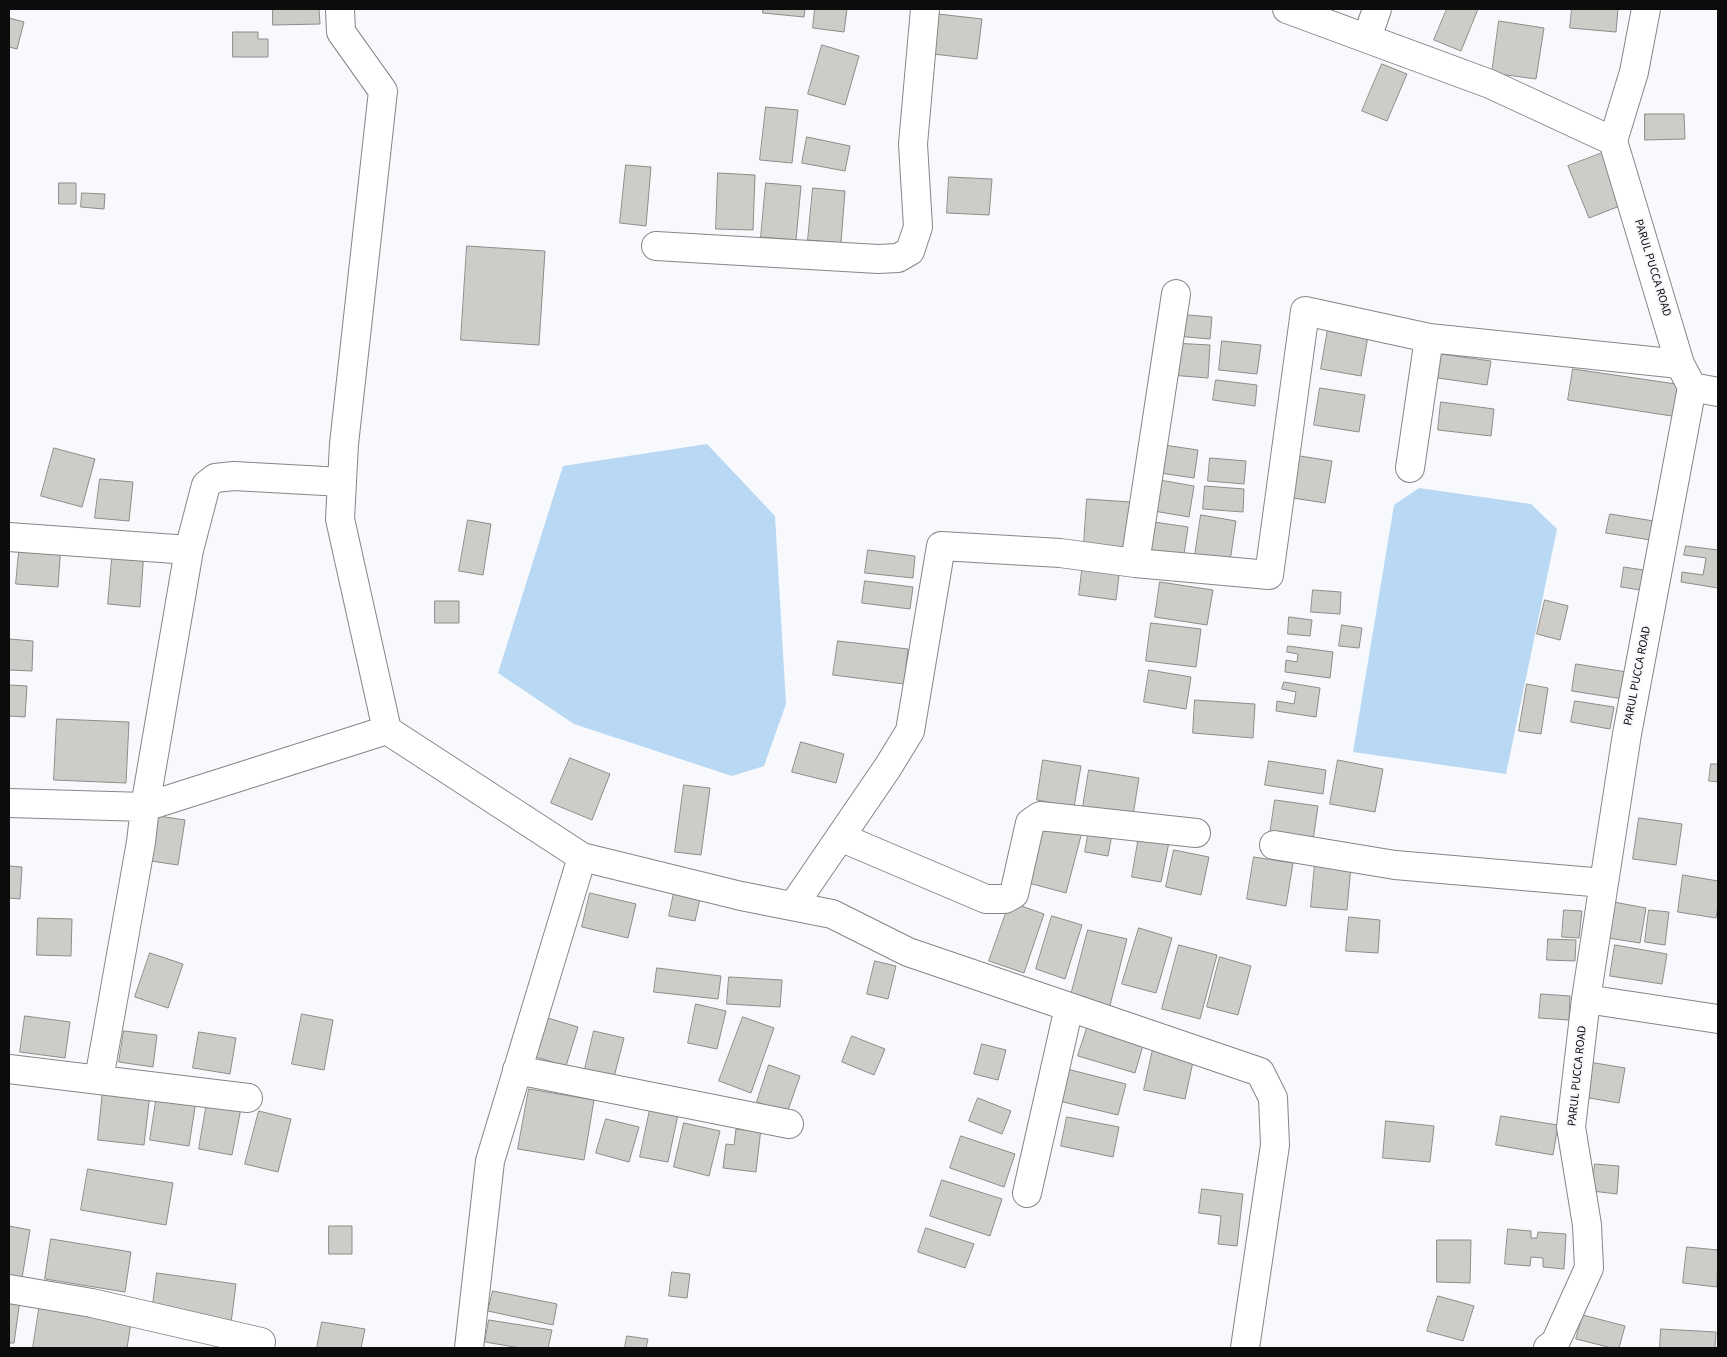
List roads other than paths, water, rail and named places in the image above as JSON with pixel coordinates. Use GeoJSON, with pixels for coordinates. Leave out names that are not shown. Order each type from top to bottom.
{"type":"FeatureCollection","features":[{"type":"Feature","properties":{"kind":"street"},"geometry":{"type":"LineString","coordinates":[[340,9],[341,32],[383,90],[344,444],[340,519],[387,730],[582,857],[741,896],[832,914],[908,952],[1260,1072],[1273,1098],[1275,1145],[1245,1348]]}},
{"type":"Feature","properties":{"kind":"street"},"geometry":{"type":"LineString","coordinates":[[656,246],[878,259],[898,258],[910,251],[918,227],[913,144],[925,9]]}},
{"type":"Feature","properties":{"kind":"street"},"geometry":{"type":"LineString","coordinates":[[1288,9],[1490,84],[1613,141],[1634,72],[1646,9]]}},
{"type":"Feature","properties":{"kind":"street"},"geometry":{"type":"LineString","coordinates":[[1367,38],[1377,9]]}},
{"type":"Feature","properties":{"kind":"street","name":"PARUL PUCCA ROAD"},"geometry":{"type":"LineString","coordinates":[[1548,1348],[1555,1343],[1589,1268],[1587,1225],[1571,1127],[1586,999],[1627,734],[1697,381],[1613,141]]}},
{"type":"Feature","properties":{"kind":"street"},"geometry":{"type":"LineString","coordinates":[[1135,563],[1176,294]]}},
{"type":"Feature","properties":{"kind":"street"},"geometry":{"type":"LineString","coordinates":[[793,906],[910,731],[941,546],[1060,553],[1135,563],[1269,574],[1305,311],[1429,338],[1697,381]]}},
{"type":"Feature","properties":{"kind":"street"},"geometry":{"type":"LineString","coordinates":[[1410,468],[1429,338]]}},
{"type":"Feature","properties":{"kind":"street"},"geometry":{"type":"LineString","coordinates":[[99,1079],[189,550],[206,485],[215,478],[234,476],[342,482]]}},
{"type":"Feature","properties":{"kind":"street"},"geometry":{"type":"LineString","coordinates":[[9,537],[189,550]]}},
{"type":"Feature","properties":{"kind":"street"},"geometry":{"type":"LineString","coordinates":[[9,803],[145,807],[387,730]]}},
{"type":"Feature","properties":{"kind":"street"},"geometry":{"type":"LineString","coordinates":[[840,837],[986,899],[1004,899],[1014,894],[1030,823],[1040,816],[1196,833]]}},
{"type":"Feature","properties":{"kind":"street"},"geometry":{"type":"LineString","coordinates":[[1274,844],[1395,865],[1604,883]]}},
{"type":"Feature","properties":{"kind":"street"},"geometry":{"type":"LineString","coordinates":[[469,1348],[490,1161],[582,857]]}},
{"type":"Feature","properties":{"kind":"street"},"geometry":{"type":"LineString","coordinates":[[1586,999],[1718,1019]]}},
{"type":"Feature","properties":{"kind":"street"},"geometry":{"type":"LineString","coordinates":[[1027,1194],[1069,1007]]}},
{"type":"Feature","properties":{"kind":"street"},"geometry":{"type":"LineString","coordinates":[[9,1069],[248,1098]]}},
{"type":"Feature","properties":{"kind":"street"},"geometry":{"type":"LineString","coordinates":[[517,1070],[789,1124]]}},
{"type":"Feature","properties":{"kind":"street"},"geometry":{"type":"LineString","coordinates":[[9,1289],[92,1303],[261,1342]]}},
{"type":"Feature","properties":{"kind":"water"},"geometry":{"type":"Polygon","coordinates":[[[707,444],[775,516],[786,704],[764,766],[732,776],[574,724],[498,673],[563,466],[707,444]]]}},
{"type":"Feature","properties":{"kind":"water"},"geometry":{"type":"Polygon","coordinates":[[[1419,488],[1531,504],[1557,529],[1506,774],[1353,752],[1394,505],[1419,488]]]}}]}
